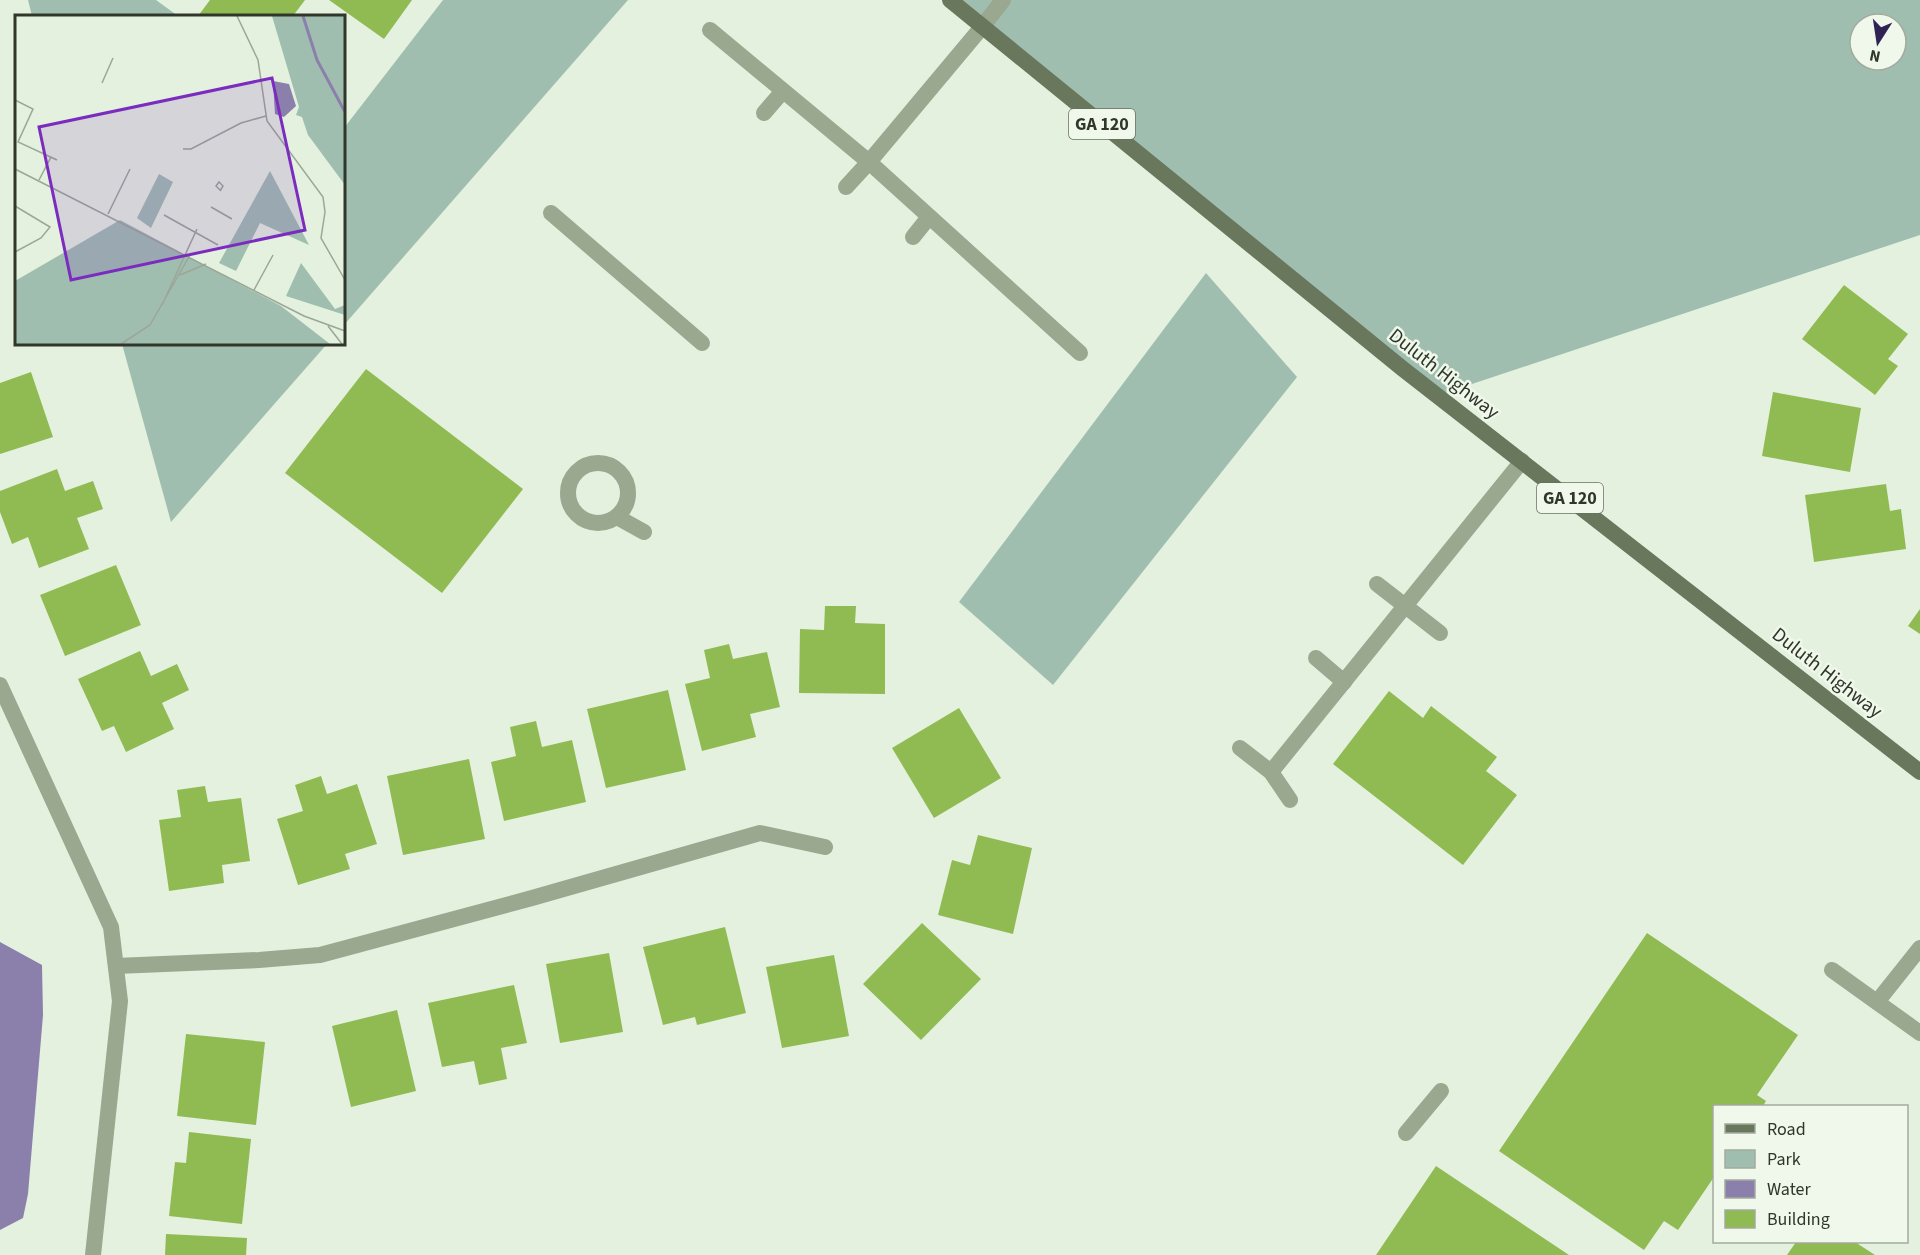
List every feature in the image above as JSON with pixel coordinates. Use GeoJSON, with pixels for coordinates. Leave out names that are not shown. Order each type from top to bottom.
{"type":"FeatureCollection","features":[{"type":"Feature","properties":{"kind":"main road","name":"Duluth Highway"},"geometry":{"type":"LineString","coordinates":[[950,0],[1403,369],[1920,772]]}},
{"type":"Feature","properties":{"kind":"street"},"geometry":{"type":"LineString","coordinates":[[846,187],[1003,0]]}},
{"type":"Feature","properties":{"kind":"street"},"geometry":{"type":"LineString","coordinates":[[710,30],[869,162],[929,217],[1015,302],[1080,353]]}},
{"type":"Feature","properties":{"kind":"street"},"geometry":{"type":"LineString","coordinates":[[764,113],[783,91]]}},
{"type":"Feature","properties":{"kind":"street"},"geometry":{"type":"LineString","coordinates":[[551,213],[702,343]]}},
{"type":"Feature","properties":{"kind":"street"},"geometry":{"type":"LineString","coordinates":[[913,237],[929,217]]}},
{"type":"Feature","properties":{"kind":"street"},"geometry":{"type":"LineString","coordinates":[[603,457],[622,474],[627,485],[628,497],[617,517],[606,522],[594,523],[583,520],[568,502],[571,478],[579,469],[603,457]]}},
{"type":"Feature","properties":{"kind":"street"},"geometry":{"type":"LineString","coordinates":[[1271,772],[1522,461]]}},
{"type":"Feature","properties":{"kind":"street"},"geometry":{"type":"LineString","coordinates":[[617,517],[645,532]]}},
{"type":"Feature","properties":{"kind":"street"},"geometry":{"type":"LineString","coordinates":[[1377,584],[1440,633]]}},
{"type":"Feature","properties":{"kind":"street"},"geometry":{"type":"LineString","coordinates":[[1316,658],[1344,682]]}},
{"type":"Feature","properties":{"kind":"street"},"geometry":{"type":"LineString","coordinates":[[0,685],[111,927],[120,1001],[93,1255]]}},
{"type":"Feature","properties":{"kind":"street"},"geometry":{"type":"LineString","coordinates":[[1239,748],[1271,772],[1290,800]]}},
{"type":"Feature","properties":{"kind":"street"},"geometry":{"type":"LineString","coordinates":[[116,966],[320,955],[760,833],[825,846]]}},
{"type":"Feature","properties":{"kind":"street"},"geometry":{"type":"LineString","coordinates":[[1877,1002],[1920,948]]}},
{"type":"Feature","properties":{"kind":"street"},"geometry":{"type":"LineString","coordinates":[[1832,970],[1920,1033]]}},
{"type":"Feature","properties":{"kind":"street"},"geometry":{"type":"LineString","coordinates":[[1406,1133],[1441,1091]]}},
{"type":"Feature","properties":{"kind":"green space"},"geometry":{"type":"Polygon","coordinates":[[[28,0],[156,0],[177,15],[32,15],[28,0]]]}},
{"type":"Feature","properties":{"kind":"green space"},"geometry":{"type":"Polygon","coordinates":[[[443,0],[628,0],[345,324],[345,127],[443,0]]]}},
{"type":"Feature","properties":{"kind":"green space"},"geometry":{"type":"Polygon","coordinates":[[[962,0],[1920,0],[1920,235],[1439,395],[962,0]]]}},
{"type":"Feature","properties":{"kind":"green space"},"geometry":{"type":"Polygon","coordinates":[[[1206,273],[1297,377],[1053,685],[959,602],[1206,273]]]}},
{"type":"Feature","properties":{"kind":"green space"},"geometry":{"type":"Polygon","coordinates":[[[122,345],[326,345],[171,522],[122,345]]]}},
{"type":"Feature","properties":{"kind":"water"},"geometry":{"type":"Polygon","coordinates":[[[0,942],[42,965],[43,1015],[28,1194],[23,1218],[0,1230],[0,942]]]}},
{"type":"Feature","properties":{"kind":"building"},"geometry":{"type":"Polygon","coordinates":[[[210,0],[305,0],[294,15],[199,15],[210,0]]]}},
{"type":"Feature","properties":{"kind":"building"},"geometry":{"type":"Polygon","coordinates":[[[329,0],[412,0],[384,39],[329,0]]]}},
{"type":"Feature","properties":{"kind":"building"},"geometry":{"type":"Polygon","coordinates":[[[1844,285],[1908,334],[1888,359],[1898,366],[1875,395],[1802,339],[1844,285]]]}},
{"type":"Feature","properties":{"kind":"building"},"geometry":{"type":"Polygon","coordinates":[[[366,369],[523,489],[442,593],[285,473],[366,369]]]}},
{"type":"Feature","properties":{"kind":"building"},"geometry":{"type":"Polygon","coordinates":[[[31,372],[53,437],[0,454],[0,383],[31,372]]]}},
{"type":"Feature","properties":{"kind":"building"},"geometry":{"type":"Polygon","coordinates":[[[1773,392],[1861,408],[1850,472],[1762,456],[1773,392]]]}},
{"type":"Feature","properties":{"kind":"building"},"geometry":{"type":"Polygon","coordinates":[[[57,469],[65,491],[93,481],[103,509],[77,518],[89,549],[39,568],[28,537],[12,544],[0,512],[0,491],[57,469]]]}},
{"type":"Feature","properties":{"kind":"building"},"geometry":{"type":"Polygon","coordinates":[[[1886,484],[1890,511],[1901,509],[1906,549],[1814,562],[1805,495],[1886,484]]]}},
{"type":"Feature","properties":{"kind":"building"},"geometry":{"type":"Polygon","coordinates":[[[116,565],[141,625],[65,656],[40,595],[116,565]]]}},
{"type":"Feature","properties":{"kind":"building"},"geometry":{"type":"Polygon","coordinates":[[[825,606],[856,606],[855,623],[885,624],[885,694],[799,693],[800,629],[824,630],[825,606]]]}},
{"type":"Feature","properties":{"kind":"building"},"geometry":{"type":"Polygon","coordinates":[[[1920,609],[1920,634],[1908,626],[1920,609]]]}},
{"type":"Feature","properties":{"kind":"building"},"geometry":{"type":"Polygon","coordinates":[[[729,644],[733,659],[767,652],[780,707],[750,714],[756,737],[702,751],[685,684],[710,678],[704,650],[729,644]]]}},
{"type":"Feature","properties":{"kind":"building"},"geometry":{"type":"Polygon","coordinates":[[[140,651],[151,676],[177,664],[189,690],[162,703],[174,729],[126,752],[114,726],[102,731],[78,679],[140,651]]]}},
{"type":"Feature","properties":{"kind":"building"},"geometry":{"type":"Polygon","coordinates":[[[668,690],[686,770],[606,788],[587,709],[668,690]]]}},
{"type":"Feature","properties":{"kind":"building"},"geometry":{"type":"Polygon","coordinates":[[[1389,691],[1423,718],[1431,706],[1497,757],[1486,771],[1517,795],[1463,865],[1333,764],[1389,691]]]}},
{"type":"Feature","properties":{"kind":"building"},"geometry":{"type":"Polygon","coordinates":[[[959,708],[1001,778],[934,818],[892,748],[959,708]]]}},
{"type":"Feature","properties":{"kind":"building"},"geometry":{"type":"Polygon","coordinates":[[[536,721],[542,747],[572,740],[586,802],[504,821],[491,762],[516,756],[510,727],[536,721]]]}},
{"type":"Feature","properties":{"kind":"building"},"geometry":{"type":"Polygon","coordinates":[[[469,759],[485,839],[403,855],[387,776],[469,759]]]}},
{"type":"Feature","properties":{"kind":"building"},"geometry":{"type":"Polygon","coordinates":[[[321,776],[327,794],[357,784],[377,844],[345,854],[350,869],[298,885],[277,819],[303,811],[295,785],[321,776]]]}},
{"type":"Feature","properties":{"kind":"building"},"geometry":{"type":"Polygon","coordinates":[[[205,786],[208,802],[241,798],[250,861],[222,865],[224,883],[169,891],[159,820],[181,817],[177,790],[205,786]]]}},
{"type":"Feature","properties":{"kind":"building"},"geometry":{"type":"Polygon","coordinates":[[[978,835],[1032,848],[1013,934],[938,915],[952,860],[970,865],[978,835]]]}},
{"type":"Feature","properties":{"kind":"building"},"geometry":{"type":"Polygon","coordinates":[[[922,923],[981,979],[921,1040],[863,984],[922,923]]]}},
{"type":"Feature","properties":{"kind":"building"},"geometry":{"type":"Polygon","coordinates":[[[725,927],[746,1013],[697,1025],[695,1017],[663,1025],[643,947],[725,927]]]}},
{"type":"Feature","properties":{"kind":"building"},"geometry":{"type":"Polygon","coordinates":[[[1647,933],[1798,1035],[1757,1095],[1766,1101],[1764,1105],[1713,1105],[1713,1178],[1678,1230],[1664,1221],[1644,1250],[1499,1151],[1647,933]]]}},
{"type":"Feature","properties":{"kind":"building"},"geometry":{"type":"Polygon","coordinates":[[[609,953],[623,1032],[560,1043],[546,964],[609,953]]]}},
{"type":"Feature","properties":{"kind":"building"},"geometry":{"type":"Polygon","coordinates":[[[834,955],[849,1036],[782,1048],[766,967],[834,955]]]}},
{"type":"Feature","properties":{"kind":"building"},"geometry":{"type":"Polygon","coordinates":[[[514,985],[527,1043],[501,1048],[507,1079],[479,1085],[474,1061],[442,1067],[428,1003],[514,985]]]}},
{"type":"Feature","properties":{"kind":"building"},"geometry":{"type":"Polygon","coordinates":[[[397,1010],[416,1091],[351,1107],[332,1026],[397,1010]]]}},
{"type":"Feature","properties":{"kind":"building"},"geometry":{"type":"Polygon","coordinates":[[[186,1034],[265,1042],[256,1125],[177,1116],[186,1034]]]}},
{"type":"Feature","properties":{"kind":"building"},"geometry":{"type":"Polygon","coordinates":[[[189,1132],[251,1139],[242,1224],[169,1216],[175,1162],[186,1163],[189,1132]]]}},
{"type":"Feature","properties":{"kind":"building"},"geometry":{"type":"Polygon","coordinates":[[[1436,1166],[1569,1255],[1376,1255],[1436,1166]]]}},
{"type":"Feature","properties":{"kind":"building"},"geometry":{"type":"Polygon","coordinates":[[[166,1234],[247,1238],[246,1255],[165,1255],[166,1234]]]}},
{"type":"Feature","properties":{"kind":"building"},"geometry":{"type":"Polygon","coordinates":[[[1795,1243],[1857,1243],[1875,1255],[1787,1255],[1795,1243]]]}}]}
